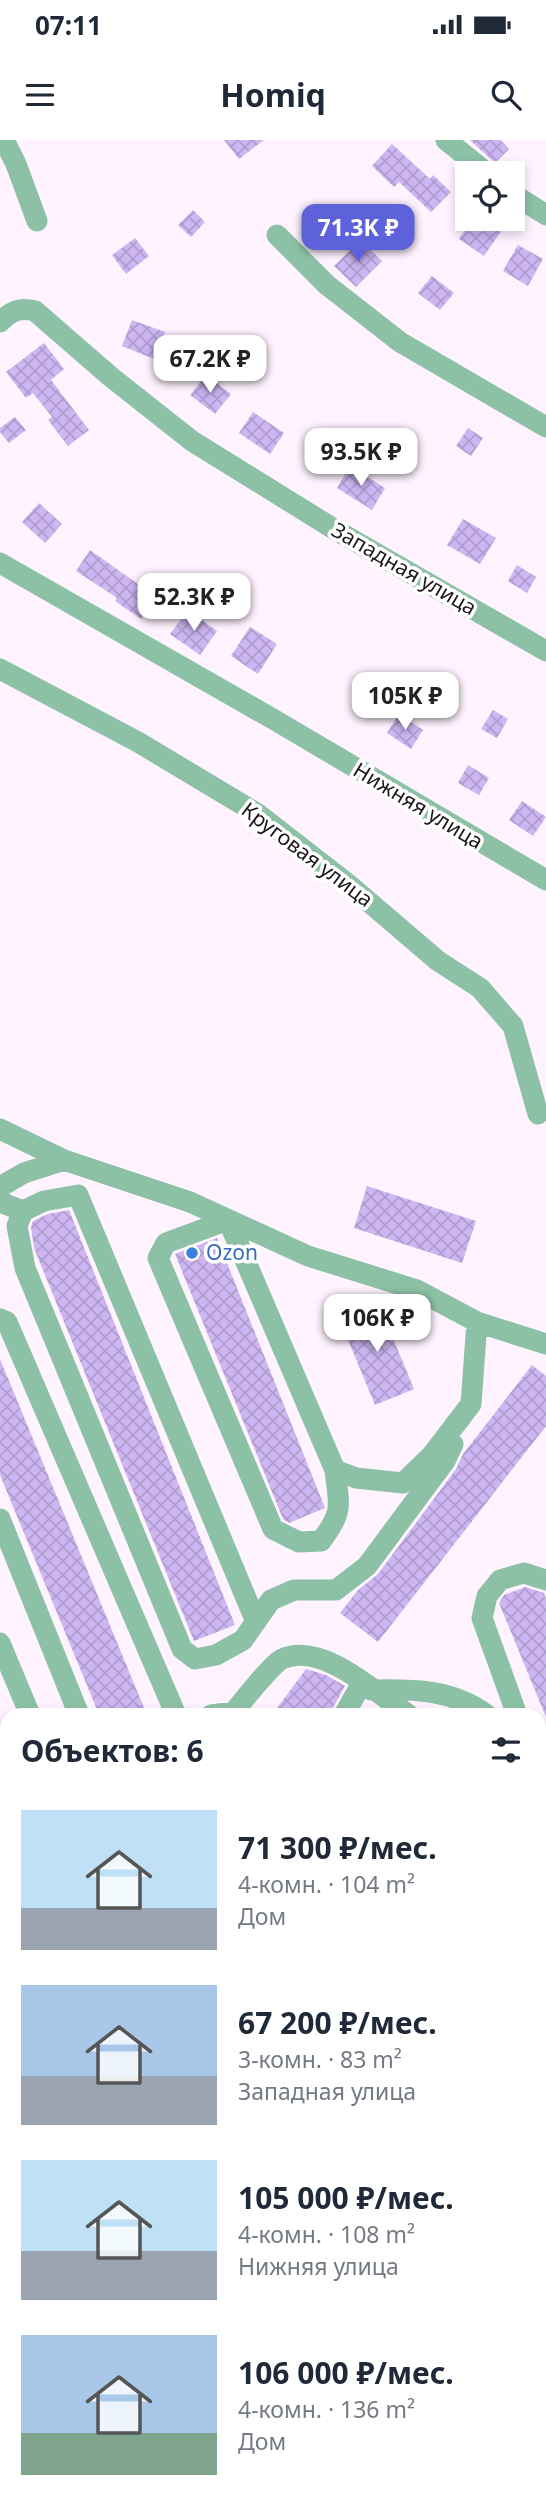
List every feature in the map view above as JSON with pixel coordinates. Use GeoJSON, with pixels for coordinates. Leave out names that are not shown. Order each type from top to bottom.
{"type":"FeatureCollection","features":[{"type":"Feature","properties":{"kind":"street"},"geometry":{"type":"LineString","coordinates":[[4,140],[37,221]]}},
{"type":"Feature","properties":{"kind":"street"},"geometry":{"type":"LineString","coordinates":[[446,140],[472,161]]}},
{"type":"Feature","properties":{"kind":"street"},"geometry":{"type":"LineString","coordinates":[[525,202],[546,215]]}},
{"type":"Feature","properties":{"kind":"street"},"geometry":{"type":"LineString","coordinates":[[277,234],[327,285],[400,341],[546,427]]}},
{"type":"Feature","properties":{"kind":"street","name":"Западная улица"},"geometry":{"type":"LineString","coordinates":[[0,322],[9,313],[23,308],[35,311],[111,377],[192,441],[334,529],[546,651]]}},
{"type":"Feature","properties":{"kind":"street","name":"Нижняя улица"},"geometry":{"type":"LineString","coordinates":[[0,563],[273,719],[546,880]]}},
{"type":"Feature","properties":{"kind":"street","name":"Круговая улица"},"geometry":{"type":"LineString","coordinates":[[0,668],[138,742],[258,814],[348,884],[438,961],[480,988],[513,1026],[538,1114]]}},
{"type":"Feature","properties":{"kind":"street"},"geometry":{"type":"LineString","coordinates":[[0,1129],[64,1160],[190,1202],[308,1256],[417,1290],[477,1322],[545,1345]]}},
{"type":"Feature","properties":{"kind":"street"},"geometry":{"type":"LineString","coordinates":[[23,1211],[5,1204],[2,1186],[24,1173],[64,1160]]}},
{"type":"Feature","properties":{"kind":"street"},"geometry":{"type":"LineString","coordinates":[[256,1622],[78,1195],[44,1201],[23,1211],[17,1226],[25,1268],[182,1648],[195,1659],[216,1655],[243,1640],[256,1622],[271,1600],[294,1590],[336,1590],[367,1566],[445,1461],[471,1404],[477,1322]]}},
{"type":"Feature","properties":{"kind":"street"},"geometry":{"type":"LineString","coordinates":[[228,1220],[335,1470],[338,1519],[321,1541],[299,1542],[273,1529],[158,1258],[166,1243],[228,1220]]}},
{"type":"Feature","properties":{"kind":"street"},"geometry":{"type":"LineString","coordinates":[[0,1319],[7,1322],[173,1708]]}},
{"type":"Feature","properties":{"kind":"street"},"geometry":{"type":"LineString","coordinates":[[335,1470],[356,1478],[403,1482],[432,1455],[471,1404]]}},
{"type":"Feature","properties":{"kind":"street"},"geometry":{"type":"LineString","coordinates":[[0,1519],[76,1708]]}},
{"type":"Feature","properties":{"kind":"street"},"geometry":{"type":"LineString","coordinates":[[514,1708],[482,1618],[487,1596],[500,1580],[524,1573],[546,1580]]}},
{"type":"Feature","properties":{"kind":"street"},"geometry":{"type":"LineString","coordinates":[[0,1643],[27,1708]]}},
{"type":"Feature","properties":{"kind":"street"},"geometry":{"type":"LineString","coordinates":[[238,1708],[279,1660],[301,1654],[337,1663],[399,1708]]}},
{"type":"Feature","properties":{"kind":"street"},"geometry":{"type":"LineString","coordinates":[[350,1708],[367,1686]]}},
{"type":"Feature","properties":{"kind":"street"},"geometry":{"type":"LineString","coordinates":[[367,1686],[416,1689],[451,1696],[478,1708]]}},
{"type":"Feature","properties":{"kind":"building"},"geometry":{"type":"Polygon","coordinates":[[[224,140],[264,140],[239,159],[224,140]]]}},
{"type":"Feature","properties":{"kind":"building"},"geometry":{"type":"Polygon","coordinates":[[[470,140],[501,140],[509,149],[497,161],[493,161],[470,140]]]}},
{"type":"Feature","properties":{"kind":"building"},"geometry":{"type":"Polygon","coordinates":[[[392,144],[430,179],[433,175],[451,192],[431,212],[399,182],[394,187],[372,166],[392,144]]]}},
{"type":"Feature","properties":{"kind":"building"},"geometry":{"type":"Polygon","coordinates":[[[193,210],[205,222],[191,237],[178,225],[193,210]]]}},
{"type":"Feature","properties":{"kind":"building"},"geometry":{"type":"Polygon","coordinates":[[[464,231],[501,231],[484,256],[459,239],[464,231]]]}},
{"type":"Feature","properties":{"kind":"building"},"geometry":{"type":"Polygon","coordinates":[[[135,238],[149,256],[126,274],[112,255],[135,238]]]}},
{"type":"Feature","properties":{"kind":"building"},"geometry":{"type":"Polygon","coordinates":[[[361,240],[382,261],[356,287],[334,266],[361,240]]]}},
{"type":"Feature","properties":{"kind":"building"},"geometry":{"type":"Polygon","coordinates":[[[518,245],[543,259],[528,286],[503,271],[518,245]]]}},
{"type":"Feature","properties":{"kind":"building"},"geometry":{"type":"Polygon","coordinates":[[[432,276],[454,293],[440,310],[418,293],[432,276]]]}},
{"type":"Feature","properties":{"kind":"building"},"geometry":{"type":"Polygon","coordinates":[[[132,320],[165,332],[154,359],[122,346],[132,320]]]}},
{"type":"Feature","properties":{"kind":"building"},"geometry":{"type":"Polygon","coordinates":[[[44,343],[64,369],[51,380],[89,430],[68,446],[48,420],[52,417],[33,393],[26,398],[6,372],[44,343]]]}},
{"type":"Feature","properties":{"kind":"building"},"geometry":{"type":"Polygon","coordinates":[[[206,375],[231,394],[215,414],[190,395],[206,375]]]}},
{"type":"Feature","properties":{"kind":"building"},"geometry":{"type":"Polygon","coordinates":[[[253,412],[284,433],[270,454],[239,433],[253,412]]]}},
{"type":"Feature","properties":{"kind":"building"},"geometry":{"type":"Polygon","coordinates":[[[15,417],[26,430],[9,443],[0,428],[15,417]]]}},
{"type":"Feature","properties":{"kind":"building"},"geometry":{"type":"Polygon","coordinates":[[[468,428],[483,438],[471,456],[456,446],[468,428]]]}},
{"type":"Feature","properties":{"kind":"building"},"geometry":{"type":"Polygon","coordinates":[[[350,466],[385,488],[372,510],[337,488],[350,466]]]}},
{"type":"Feature","properties":{"kind":"building"},"geometry":{"type":"Polygon","coordinates":[[[39,503],[62,524],[45,543],[22,522],[39,503]]]}},
{"type":"Feature","properties":{"kind":"building"},"geometry":{"type":"Polygon","coordinates":[[[463,519],[496,538],[480,564],[447,545],[463,519]]]}},
{"type":"Feature","properties":{"kind":"building"},"geometry":{"type":"Polygon","coordinates":[[[90,550],[156,597],[141,619],[115,601],[117,598],[76,571],[90,550]]]}},
{"type":"Feature","properties":{"kind":"building"},"geometry":{"type":"Polygon","coordinates":[[[517,565],[536,577],[527,593],[508,581],[517,565]]]}},
{"type":"Feature","properties":{"kind":"building"},"geometry":{"type":"Polygon","coordinates":[[[188,610],[217,631],[200,655],[170,634],[188,610]]]}},
{"type":"Feature","properties":{"kind":"building"},"geometry":{"type":"Polygon","coordinates":[[[250,627],[277,644],[258,674],[231,656],[250,627]]]}},
{"type":"Feature","properties":{"kind":"building"},"geometry":{"type":"Polygon","coordinates":[[[493,710],[508,719],[497,738],[481,729],[493,710]]]}},
{"type":"Feature","properties":{"kind":"building"},"geometry":{"type":"Polygon","coordinates":[[[399,714],[423,730],[411,749],[387,733],[399,714]]]}},
{"type":"Feature","properties":{"kind":"building"},"geometry":{"type":"Polygon","coordinates":[[[468,765],[489,778],[479,795],[458,783],[468,765]]]}},
{"type":"Feature","properties":{"kind":"building"},"geometry":{"type":"Polygon","coordinates":[[[522,801],[546,817],[533,836],[509,820],[522,801]]]}},
{"type":"Feature","properties":{"kind":"building"},"geometry":{"type":"Polygon","coordinates":[[[367,1186],[476,1221],[462,1263],[354,1228],[367,1186]]]}},
{"type":"Feature","properties":{"kind":"building"},"geometry":{"type":"Polygon","coordinates":[[[69,1210],[235,1625],[194,1641],[34,1248],[31,1227],[33,1221],[48,1214],[69,1210]]]}},
{"type":"Feature","properties":{"kind":"building"},"geometry":{"type":"Polygon","coordinates":[[[217,1238],[325,1508],[289,1523],[283,1519],[175,1254],[217,1238]]]}},
{"type":"Feature","properties":{"kind":"building"},"geometry":{"type":"Polygon","coordinates":[[[378,1302],[414,1389],[375,1405],[339,1318],[378,1302]]]}},
{"type":"Feature","properties":{"kind":"building"},"geometry":{"type":"Polygon","coordinates":[[[0,1359],[144,1708],[96,1708],[0,1475],[0,1359]]]}},
{"type":"Feature","properties":{"kind":"building"},"geometry":{"type":"Polygon","coordinates":[[[532,1365],[546,1376],[546,1426],[378,1642],[340,1613],[358,1590],[378,1574],[456,1469],[463,1454],[532,1365]]]}},
{"type":"Feature","properties":{"kind":"building"},"geometry":{"type":"Polygon","coordinates":[[[525,1587],[544,1593],[546,1708],[542,1708],[499,1603],[504,1595],[525,1587]]]}},
{"type":"Feature","properties":{"kind":"building"},"geometry":{"type":"Polygon","coordinates":[[[306,1669],[326,1675],[345,1686],[333,1708],[277,1708],[306,1669]]]}},
{"type":"Feature","properties":{"kind":"place","name":"Ozon"},"geometry":{"type":"Point","coordinates":[192,1253]}}]}
